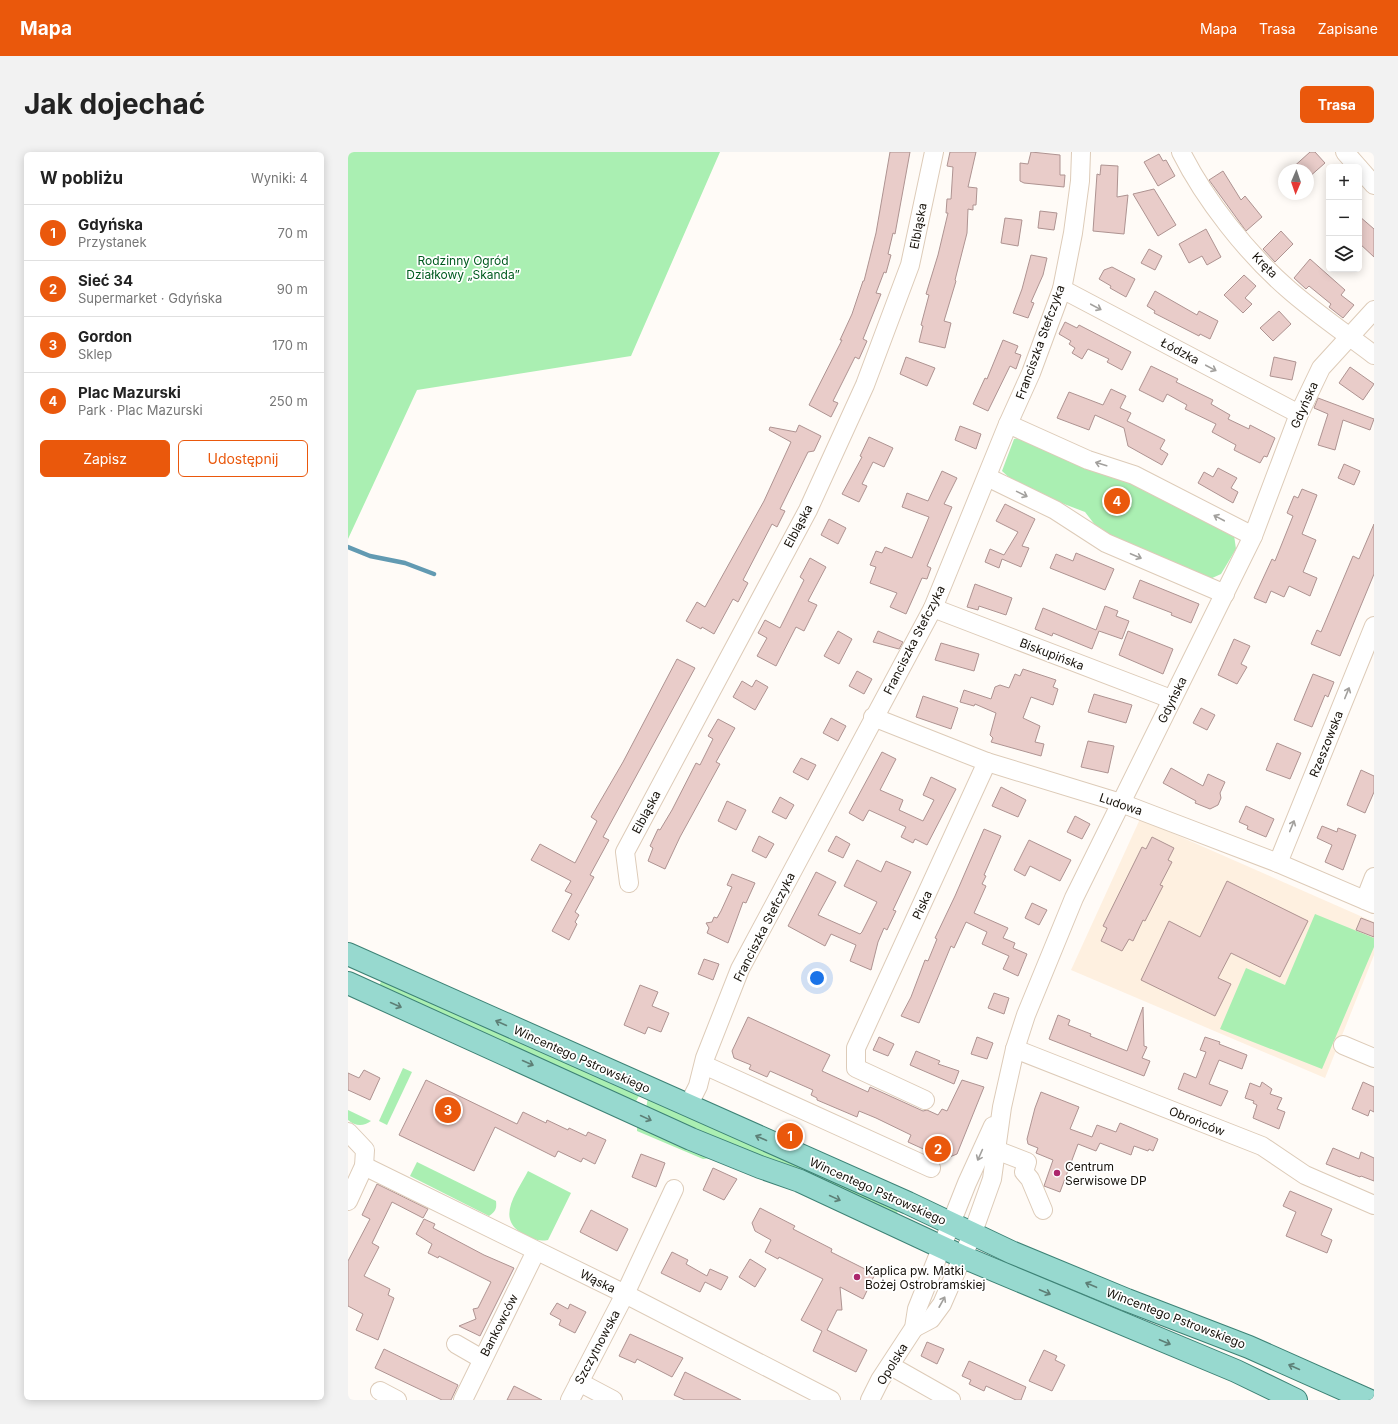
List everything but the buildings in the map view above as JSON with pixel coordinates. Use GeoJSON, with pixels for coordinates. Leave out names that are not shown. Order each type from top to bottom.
{"type":"FeatureCollection","features":[{"type":"Feature","properties":{"kind":"main road","name":"Wincentego Pstrowskiego"},"geometry":{"type":"LineString","coordinates":[[348,954],[972,1235],[1127,1300],[1249,1346],[1368,1400]]}},
{"type":"Feature","properties":{"kind":"main road"},"geometry":{"type":"LineString","coordinates":[[376,996],[371,988],[371,981],[376,974],[385,971]]}},
{"type":"Feature","properties":{"kind":"main road","name":"Wincentego Pstrowskiego"},"geometry":{"type":"LineString","coordinates":[[348,983],[553,1074],[691,1138],[760,1167],[800,1181],[963,1257],[1236,1371],[1296,1400]]}},
{"type":"Feature","properties":{"kind":"street","name":"Elbląska"},"geometry":{"type":"LineString","coordinates":[[629,883],[624,852],[808,510],[865,385],[910,265],[934,152]]}},
{"type":"Feature","properties":{"kind":"street","name":"Franciszka Stefczyka"},"geometry":{"type":"LineString","coordinates":[[688,1106],[698,1086],[705,1058],[740,969],[873,717],[933,608],[1008,424],[1031,373],[1062,289],[1073,233],[1080,181],[1080,152]]}},
{"type":"Feature","properties":{"kind":"street","name":"Kręta"},"geometry":{"type":"LineString","coordinates":[[1181,152],[1207,193],[1241,241],[1287,288],[1374,355]]}},
{"type":"Feature","properties":{"kind":"street"},"geometry":{"type":"LineString","coordinates":[[1345,152],[1356,164]]}},
{"type":"Feature","properties":{"kind":"street"},"geometry":{"type":"LineString","coordinates":[[1362,171],[1374,185]]}},
{"type":"Feature","properties":{"kind":"street","name":"Łódzka"},"geometry":{"type":"LineString","coordinates":[[1062,289],[1299,414]]}},
{"type":"Feature","properties":{"kind":"street","name":"Gdyńska"},"geometry":{"type":"LineString","coordinates":[[972,1235],[992,1179],[1002,1107],[1015,1049],[1026,1015],[1074,898],[1253,536],[1299,414],[1321,368],[1374,310]]}},
{"type":"Feature","properties":{"kind":"street"},"geometry":{"type":"LineString","coordinates":[[1008,424],[1088,460],[1134,475],[1253,536]]}},
{"type":"Feature","properties":{"kind":"street"},"geometry":{"type":"LineString","coordinates":[[987,477],[1055,510],[1106,543],[1225,594]]}},
{"type":"Feature","properties":{"kind":"street","name":"Biskupińska"},"geometry":{"type":"LineString","coordinates":[[933,608],[1171,700]]}},
{"type":"Feature","properties":{"kind":"street","name":"Rzeszowska"},"geometry":{"type":"LineString","coordinates":[[1278,862],[1374,626]]}},
{"type":"Feature","properties":{"kind":"street","name":"Ludowa"},"geometry":{"type":"LineString","coordinates":[[873,717],[987,762],[1121,803],[1278,862],[1369,902]]}},
{"type":"Feature","properties":{"kind":"street","name":"Piska"},"geometry":{"type":"LineString","coordinates":[[925,1100],[856,1068],[856,1048],[987,762]]}},
{"type":"Feature","properties":{"kind":"street"},"geometry":{"type":"LineString","coordinates":[[1369,902],[1374,877]]}},
{"type":"Feature","properties":{"kind":"street"},"geometry":{"type":"LineString","coordinates":[[1342,1045],[1374,1058]]}},
{"type":"Feature","properties":{"kind":"street","name":"Obrońców"},"geometry":{"type":"LineString","coordinates":[[1015,1049],[1262,1146],[1305,1175],[1374,1205]]}},
{"type":"Feature","properties":{"kind":"street"},"geometry":{"type":"LineString","coordinates":[[704,1066],[931,1168]]}},
{"type":"Feature","properties":{"kind":"street","name":"Gdyńska"},"geometry":{"type":"LineString","coordinates":[[941,1246],[952,1225],[967,1183],[1002,1107]]}},
{"type":"Feature","properties":{"kind":"street"},"geometry":{"type":"LineString","coordinates":[[348,1132],[365,1150],[364,1166],[348,1201]]}},
{"type":"Feature","properties":{"kind":"street"},"geometry":{"type":"LineString","coordinates":[[996,1150],[1027,1162],[1024,1172],[1030,1179],[1044,1210]]}},
{"type":"Feature","properties":{"kind":"street","name":"Wąska"},"geometry":{"type":"LineString","coordinates":[[364,1166],[625,1294],[831,1400]]}},
{"type":"Feature","properties":{"kind":"street","name":"Szczytnowska"},"geometry":{"type":"LineString","coordinates":[[570,1400],[625,1294],[674,1189]]}},
{"type":"Feature","properties":{"kind":"street","name":"Opolska"},"geometry":{"type":"LineString","coordinates":[[914,1328],[930,1319],[942,1304],[972,1235]]}},
{"type":"Feature","properties":{"kind":"street","name":"Opolska"},"geometry":{"type":"LineString","coordinates":[[870,1400],[880,1380],[891,1366],[914,1328],[917,1308],[941,1246]]}},
{"type":"Feature","properties":{"kind":"street","name":"Bankowców"},"geometry":{"type":"LineString","coordinates":[[463,1400],[482,1358],[536,1251]]}},
{"type":"Feature","properties":{"kind":"street"},"geometry":{"type":"LineString","coordinates":[[456,1344],[482,1358]]}},
{"type":"Feature","properties":{"kind":"street"},"geometry":{"type":"LineString","coordinates":[[891,1366],[951,1400]]}},
{"type":"Feature","properties":{"kind":"street"},"geometry":{"type":"LineString","coordinates":[[579,1382],[613,1400]]}},
{"type":"Feature","properties":{"kind":"street"},"geometry":{"type":"LineString","coordinates":[[380,1392],[397,1400]]}},
{"type":"Feature","properties":{"kind":"shaded area"},"geometry":{"type":"Polygon","coordinates":[[[1140,819],[1374,922],[1374,955],[1325,1078],[1071,970],[1140,819]]]}},
{"type":"Feature","properties":{"kind":"green space","name":"Rodzinny Ogród Działkowy „Skanda”"},"geometry":{"type":"Polygon","coordinates":[[[348,152],[720,152],[631,356],[417,390],[348,539],[348,152]]]}},
{"type":"Feature","properties":{"kind":"green space"},"geometry":{"type":"Polygon","coordinates":[[[1024,437],[1122,477],[1234,535],[1236,549],[1221,574],[1210,579],[1099,530],[1085,512],[1030,491],[1012,480],[1002,471],[1014,439],[1024,437]]]}},
{"type":"Feature","properties":{"kind":"green space"},"geometry":{"type":"Polygon","coordinates":[[[1315,914],[1374,938],[1374,947],[1322,1069],[1220,1029],[1246,968],[1285,985],[1315,914]]]}},
{"type":"Feature","properties":{"kind":"green space"},"geometry":{"type":"Polygon","coordinates":[[[382,979],[640,1094],[635,1103],[378,989],[382,979]]]}},
{"type":"Feature","properties":{"kind":"green space"},"geometry":{"type":"Polygon","coordinates":[[[403,1068],[412,1072],[387,1125],[379,1121],[403,1068]]]}},
{"type":"Feature","properties":{"kind":"green space"},"geometry":{"type":"Polygon","coordinates":[[[648,1098],[898,1209],[897,1214],[795,1174],[646,1108],[648,1098]]]}},
{"type":"Feature","properties":{"kind":"green space"},"geometry":{"type":"Polygon","coordinates":[[[348,1110],[371,1121],[362,1125],[353,1124],[348,1120],[348,1110]]]}},
{"type":"Feature","properties":{"kind":"green space"},"geometry":{"type":"Polygon","coordinates":[[[637,1124],[711,1158],[703,1159],[637,1131],[637,1124]]]}},
{"type":"Feature","properties":{"kind":"green space"},"geometry":{"type":"Polygon","coordinates":[[[417,1162],[496,1201],[495,1210],[489,1216],[410,1176],[417,1162]]]}},
{"type":"Feature","properties":{"kind":"green space"},"geometry":{"type":"Polygon","coordinates":[[[528,1171],[571,1193],[548,1240],[537,1240],[522,1233],[514,1227],[510,1220],[509,1212],[511,1204],[528,1171]]]}},
{"type":"Feature","properties":{"kind":"waterway"},"geometry":{"type":"LineString","coordinates":[[348,547],[370,556],[405,563],[434,574]]}},
{"type":"Feature","properties":{"kind":"place","name":"Plac Mazurski"},"geometry":{"type":"Point","coordinates":[1117,501]}},
{"type":"Feature","properties":{"kind":"place","name":"Gordon"},"geometry":{"type":"Point","coordinates":[448,1110]}},
{"type":"Feature","properties":{"kind":"place","name":"Gdyńska"},"geometry":{"type":"Point","coordinates":[790,1136]}},
{"type":"Feature","properties":{"kind":"place","name":"Sieć 34"},"geometry":{"type":"Point","coordinates":[938,1149]}},
{"type":"Feature","properties":{"kind":"place","name":"Centrum Serwisowe DP"},"geometry":{"type":"Point","coordinates":[1057,1173]}},
{"type":"Feature","properties":{"kind":"place","name":"Kaplica pw. Matki Bożej Ostrobramskiej"},"geometry":{"type":"Point","coordinates":[857,1277]}}]}
